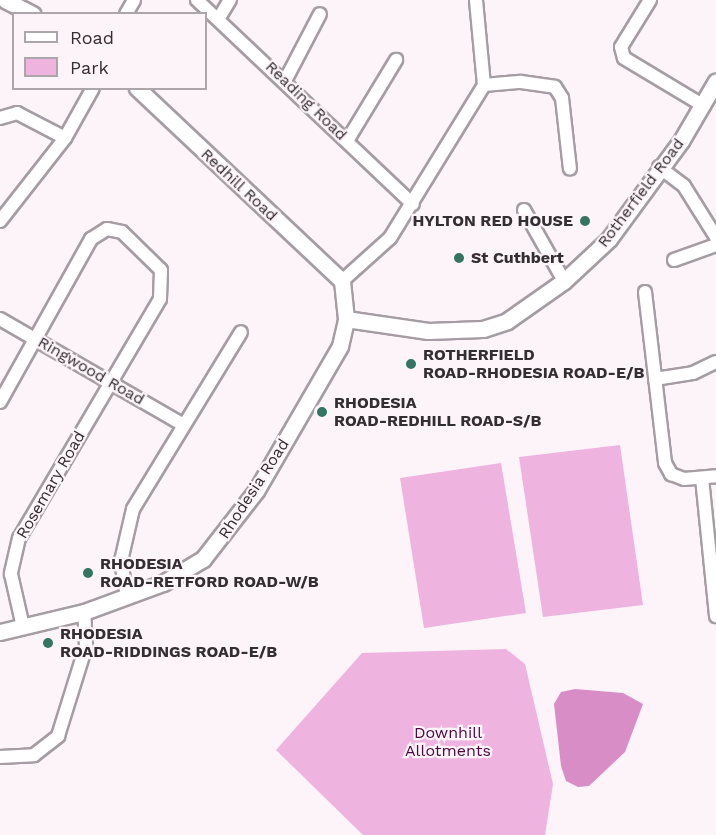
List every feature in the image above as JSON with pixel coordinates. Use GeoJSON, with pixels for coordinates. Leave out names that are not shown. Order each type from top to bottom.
{"type":"FeatureCollection","features":[{"type":"Feature","properties":{"kind":"street"},"geometry":{"type":"LineString","coordinates":[[5,0],[29,12]]}},
{"type":"Feature","properties":{"kind":"street","name":"Reading Road"},"geometry":{"type":"LineString","coordinates":[[197,0],[286,79],[414,204]]}},
{"type":"Feature","properties":{"kind":"street"},"geometry":{"type":"LineString","coordinates":[[219,18],[230,0]]}},
{"type":"Feature","properties":{"kind":"street"},"geometry":{"type":"LineString","coordinates":[[342,281],[373,257],[414,204],[484,85],[479,0]]}},
{"type":"Feature","properties":{"kind":"street"},"geometry":{"type":"LineString","coordinates":[[650,0],[621,47],[624,58],[704,106]]}},
{"type":"Feature","properties":{"kind":"street"},"geometry":{"type":"LineString","coordinates":[[286,79],[320,14]]}},
{"type":"Feature","properties":{"kind":"street"},"geometry":{"type":"LineString","coordinates":[[347,141],[396,60]]}},
{"type":"Feature","properties":{"kind":"street","name":"Rotherfield Road"},"geometry":{"type":"LineString","coordinates":[[346,319],[428,331],[483,329],[507,321],[564,281],[609,239],[704,106],[716,81]]}},
{"type":"Feature","properties":{"kind":"street"},"geometry":{"type":"LineString","coordinates":[[484,85],[521,82],[555,87],[562,98],[570,169]]}},
{"type":"Feature","properties":{"kind":"street"},"geometry":{"type":"LineString","coordinates":[[0,221],[65,138],[92,90]]}},
{"type":"Feature","properties":{"kind":"street","name":"Redhill Road"},"geometry":{"type":"LineString","coordinates":[[139,90],[342,281]]}},
{"type":"Feature","properties":{"kind":"street"},"geometry":{"type":"LineString","coordinates":[[0,118],[17,113],[65,138]]}},
{"type":"Feature","properties":{"kind":"street"},"geometry":{"type":"LineString","coordinates":[[659,168],[684,186],[716,237]]}},
{"type":"Feature","properties":{"kind":"street"},"geometry":{"type":"LineString","coordinates":[[524,210],[564,281]]}},
{"type":"Feature","properties":{"kind":"street","name":"Rosemary Road"},"geometry":{"type":"LineString","coordinates":[[0,402],[37,340],[91,239],[107,229],[122,232],[161,270],[164,283],[160,299],[19,538],[11,574],[23,627]]}},
{"type":"Feature","properties":{"kind":"street"},"geometry":{"type":"LineString","coordinates":[[674,260],[716,245]]}},
{"type":"Feature","properties":{"kind":"street","name":"Rhodesia Road"},"geometry":{"type":"LineString","coordinates":[[0,632],[84,612],[182,574],[228,534],[340,346],[346,319],[342,281]]}},
{"type":"Feature","properties":{"kind":"street"},"geometry":{"type":"LineString","coordinates":[[645,292],[665,463],[671,474],[702,478],[716,476]]}},
{"type":"Feature","properties":{"kind":"street","name":"Ringwood Road"},"geometry":{"type":"LineString","coordinates":[[0,319],[182,424]]}},
{"type":"Feature","properties":{"kind":"street"},"geometry":{"type":"LineString","coordinates":[[127,596],[121,561],[133,508],[182,424],[241,332]]}},
{"type":"Feature","properties":{"kind":"street"},"geometry":{"type":"LineString","coordinates":[[656,379],[693,373],[716,362]]}},
{"type":"Feature","properties":{"kind":"street"},"geometry":{"type":"LineString","coordinates":[[702,478],[716,616]]}},
{"type":"Feature","properties":{"kind":"street"},"geometry":{"type":"LineString","coordinates":[[0,758],[34,755],[58,736],[86,646],[84,612]]}},
{"type":"Feature","properties":{"kind":"green space"},"geometry":{"type":"Polygon","coordinates":[[[620,445],[643,605],[543,617],[519,457],[620,445]]]}},
{"type":"Feature","properties":{"kind":"green space"},"geometry":{"type":"Polygon","coordinates":[[[501,463],[526,613],[424,628],[400,478],[501,463]]]}},
{"type":"Feature","properties":{"kind":"green space","name":"Downhill Allotments"},"geometry":{"type":"Polygon","coordinates":[[[506,649],[525,664],[553,784],[545,835],[363,835],[276,750],[362,653],[506,649]]]}},
{"type":"Feature","properties":{"kind":"shaded area"},"geometry":{"type":"Polygon","coordinates":[[[575,689],[623,693],[643,704],[625,752],[589,786],[578,787],[566,781],[561,766],[554,704],[561,692],[575,689]]]}},
{"type":"Feature","properties":{"kind":"place","name":"HYLTON RED HOUSE"},"geometry":{"type":"Point","coordinates":[585,221]}},
{"type":"Feature","properties":{"kind":"place","name":"St Cuthbert"},"geometry":{"type":"Point","coordinates":[459,258]}},
{"type":"Feature","properties":{"kind":"place","name":"ROTHERFIELD ROAD-RHODESIA ROAD-E/B"},"geometry":{"type":"Point","coordinates":[411,364]}},
{"type":"Feature","properties":{"kind":"place","name":"RHODESIA ROAD-REDHILL ROAD-S/B"},"geometry":{"type":"Point","coordinates":[322,412]}},
{"type":"Feature","properties":{"kind":"place","name":"RHODESIA ROAD-RETFORD ROAD-W/B"},"geometry":{"type":"Point","coordinates":[88,573]}},
{"type":"Feature","properties":{"kind":"place","name":"RHODESIA ROAD-RIDDINGS ROAD-E/B"},"geometry":{"type":"Point","coordinates":[48,643]}}]}
